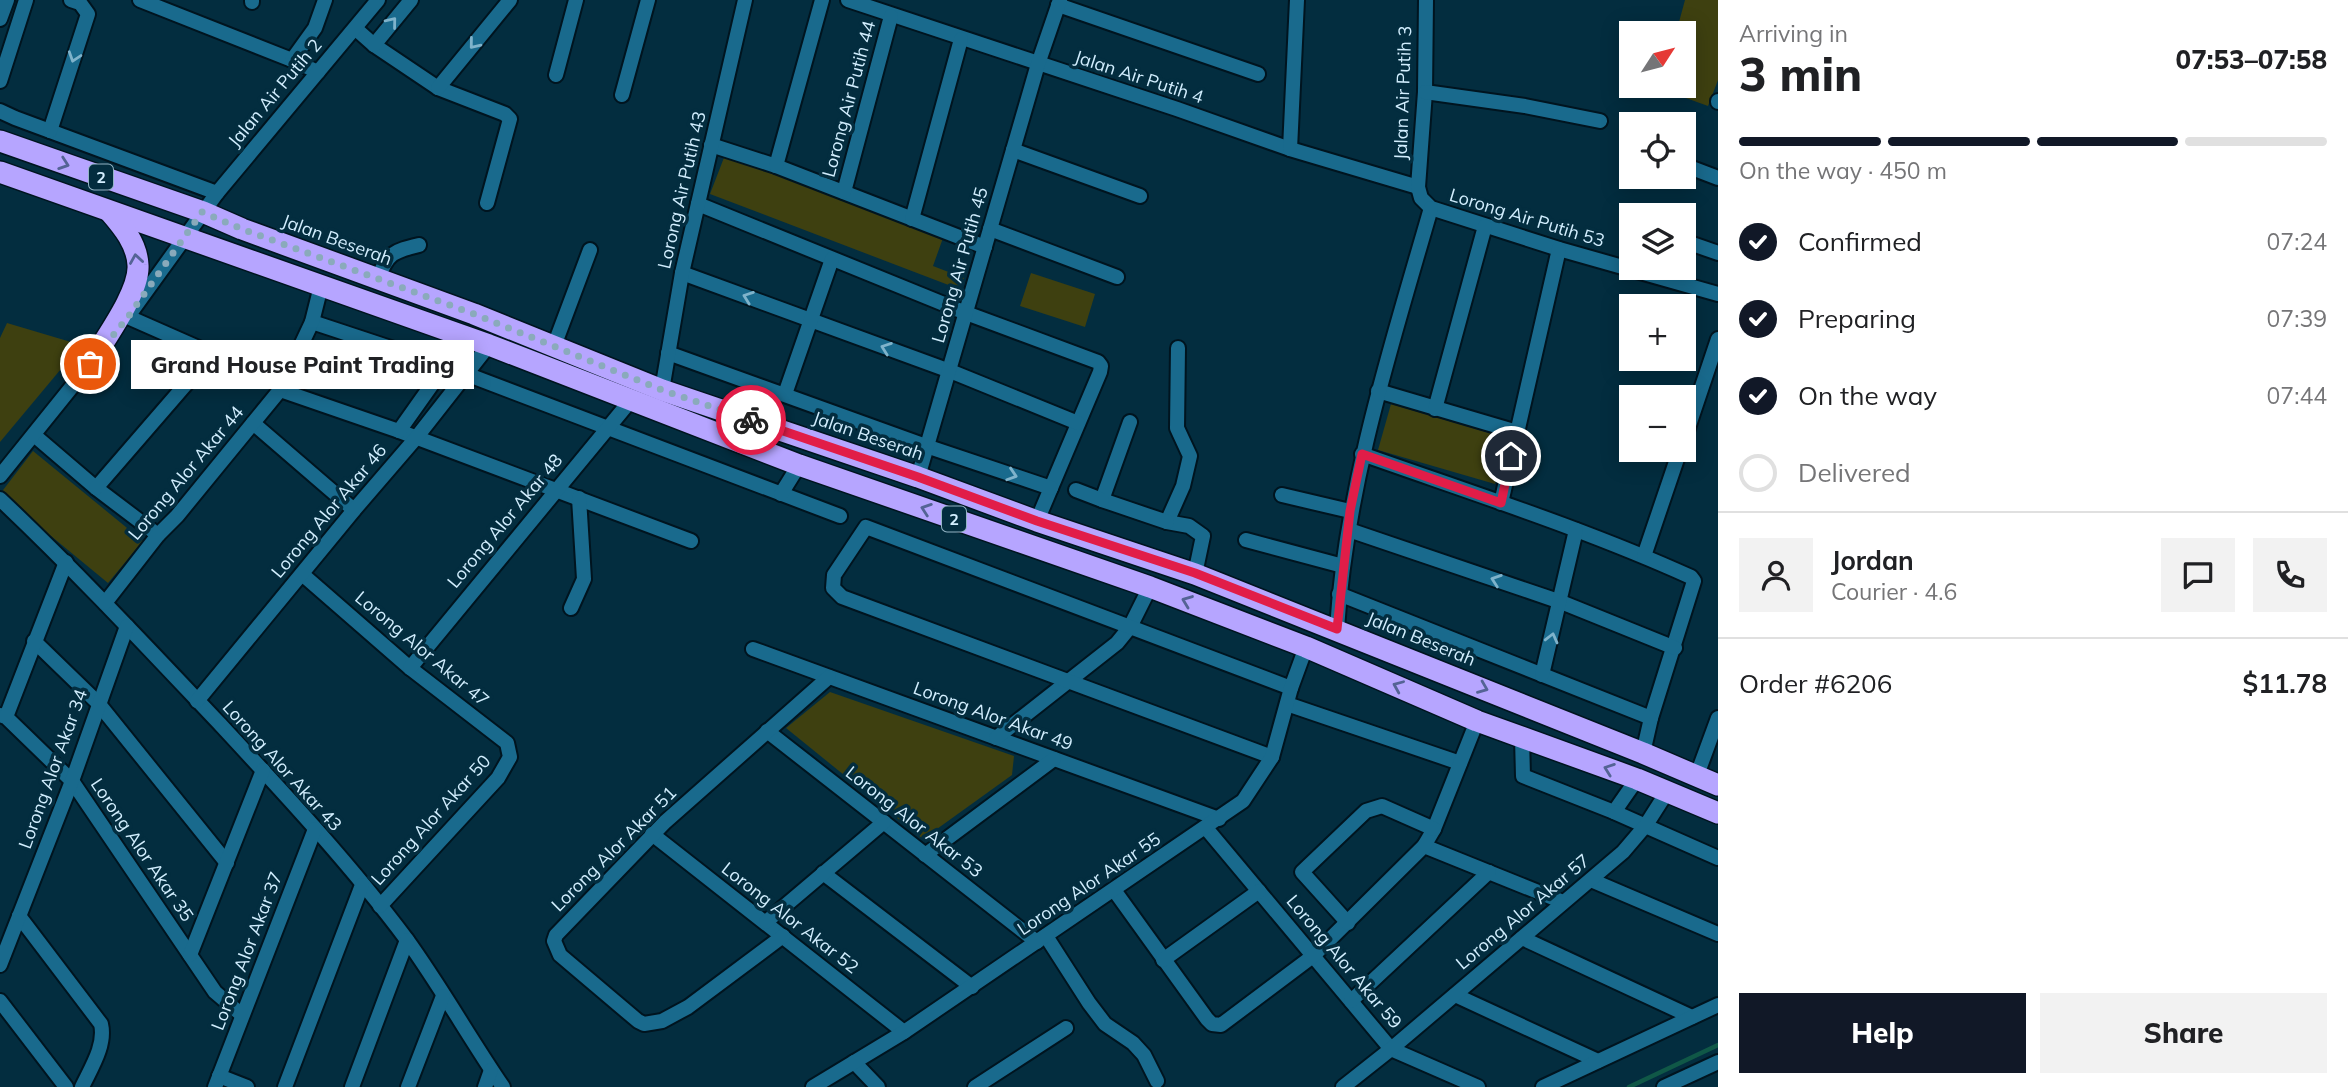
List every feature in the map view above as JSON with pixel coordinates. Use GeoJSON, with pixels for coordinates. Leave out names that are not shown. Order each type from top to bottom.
{"type":"FeatureCollection","features":[{"type":"Feature","properties":{"kind":"highway","name":"Jalan Beserah"},"geometry":{"type":"LineString","coordinates":[[0,141],[202,212],[662,390],[918,477],[1037,521],[1195,573],[1643,752],[1718,785]]}},
{"type":"Feature","properties":{"kind":"highway","name":"2"},"geometry":{"type":"LineString","coordinates":[[0,172],[489,345],[799,465],[1150,587],[1306,647],[1476,720],[1637,779],[1718,813]]}},
{"type":"Feature","properties":{"kind":"highway"},"geometry":{"type":"LineString","coordinates":[[90,364],[137,281],[135,250],[110,211]]}},
{"type":"Feature","properties":{"kind":"street"},"geometry":{"type":"LineString","coordinates":[[0,19],[7,0]]}},
{"type":"Feature","properties":{"kind":"street"},"geometry":{"type":"LineString","coordinates":[[0,81],[26,0]]}},
{"type":"Feature","properties":{"kind":"street"},"geometry":{"type":"LineString","coordinates":[[50,131],[88,14],[80,3],[71,0]]}},
{"type":"Feature","properties":{"kind":"street"},"geometry":{"type":"LineString","coordinates":[[140,0],[177,6],[318,72]]}},
{"type":"Feature","properties":{"kind":"street"},"geometry":{"type":"LineString","coordinates":[[292,60],[315,28],[325,0]]}},
{"type":"Feature","properties":{"kind":"street","name":"Jalan Air Putih 2"},"geometry":{"type":"LineString","coordinates":[[0,476],[128,317],[217,192],[378,0]]}},
{"type":"Feature","properties":{"kind":"street"},"geometry":{"type":"LineString","coordinates":[[374,45],[411,0]]}},
{"type":"Feature","properties":{"kind":"street"},"geometry":{"type":"LineString","coordinates":[[438,88],[510,0]]}},
{"type":"Feature","properties":{"kind":"street"},"geometry":{"type":"LineString","coordinates":[[556,75],[576,0]]}},
{"type":"Feature","properties":{"kind":"street"},"geometry":{"type":"LineString","coordinates":[[622,95],[648,0]]}},
{"type":"Feature","properties":{"kind":"street","name":"Lorong Air Putih 43"},"geometry":{"type":"LineString","coordinates":[[662,390],[682,272],[745,0]]}},
{"type":"Feature","properties":{"kind":"street"},"geometry":{"type":"LineString","coordinates":[[776,166],[822,0]]}},
{"type":"Feature","properties":{"kind":"street","name":"Jalan Air Putih 4"},"geometry":{"type":"LineString","coordinates":[[848,0],[1290,149],[1418,187]]}},
{"type":"Feature","properties":{"kind":"street"},"geometry":{"type":"LineString","coordinates":[[1290,149],[1297,0]]}},
{"type":"Feature","properties":{"kind":"street","name":"Jalan Air Putih 3"},"geometry":{"type":"LineString","coordinates":[[1418,187],[1425,92],[1426,0]]}},
{"type":"Feature","properties":{"kind":"street"},"geometry":{"type":"LineString","coordinates":[[1059,2],[1258,74]]}},
{"type":"Feature","properties":{"kind":"street","name":"Lorong Air Putih 45"},"geometry":{"type":"LineString","coordinates":[[918,477],[1038,64],[1059,2]]}},
{"type":"Feature","properties":{"kind":"street","name":"Lorong Air Putih 44"},"geometry":{"type":"LineString","coordinates":[[844,192],[891,16]]}},
{"type":"Feature","properties":{"kind":"street"},"geometry":{"type":"LineString","coordinates":[[356,29],[374,45],[438,88],[505,114],[510,119],[487,203]]}},
{"type":"Feature","properties":{"kind":"street"},"geometry":{"type":"LineString","coordinates":[[912,219],[961,39]]}},
{"type":"Feature","properties":{"kind":"street"},"geometry":{"type":"LineString","coordinates":[[1425,92],[1525,106],[1600,121]]}},
{"type":"Feature","properties":{"kind":"street"},"geometry":{"type":"LineString","coordinates":[[0,111],[217,192]]}},
{"type":"Feature","properties":{"kind":"street"},"geometry":{"type":"LineString","coordinates":[[711,145],[776,166],[985,247]]}},
{"type":"Feature","properties":{"kind":"street"},"geometry":{"type":"LineString","coordinates":[[1013,150],[1140,195]]}},
{"type":"Feature","properties":{"kind":"street"},"geometry":{"type":"LineString","coordinates":[[1696,170],[1718,178]]}},
{"type":"Feature","properties":{"kind":"street","name":"Lorong Air Putih 53"},"geometry":{"type":"LineString","coordinates":[[1418,187],[1421,198],[1431,208],[1559,249],[1619,259]]}},
{"type":"Feature","properties":{"kind":"street"},"geometry":{"type":"LineString","coordinates":[[698,204],[966,313],[1098,362],[1101,366],[1100,372],[1037,521]]}},
{"type":"Feature","properties":{"kind":"street"},"geometry":{"type":"LineString","coordinates":[[1337,629],[1350,511],[1362,454],[1431,208]]}},
{"type":"Feature","properties":{"kind":"street"},"geometry":{"type":"LineString","coordinates":[[1435,409],[1485,226]]}},
{"type":"Feature","properties":{"kind":"street"},"geometry":{"type":"LineString","coordinates":[[990,229],[1117,277]]}},
{"type":"Feature","properties":{"kind":"street"},"geometry":{"type":"LineString","coordinates":[[378,279],[384,261],[396,251],[419,245]]}},
{"type":"Feature","properties":{"kind":"street"},"geometry":{"type":"LineString","coordinates":[[1696,245],[1718,253]]}},
{"type":"Feature","properties":{"kind":"street"},"geometry":{"type":"LineString","coordinates":[[1501,503],[1559,249]]}},
{"type":"Feature","properties":{"kind":"street"},"geometry":{"type":"LineString","coordinates":[[554,346],[590,250]]}},
{"type":"Feature","properties":{"kind":"street"},"geometry":{"type":"LineString","coordinates":[[785,394],[832,258]]}},
{"type":"Feature","properties":{"kind":"street"},"geometry":{"type":"LineString","coordinates":[[682,272],[950,371],[1078,423]]}},
{"type":"Feature","properties":{"kind":"street","name":"Lorong Air Putih 53"},"geometry":{"type":"LineString","coordinates":[[1680,280],[1718,294]]}},
{"type":"Feature","properties":{"kind":"street","name":"Lorong Alor Akar 44"},"geometry":{"type":"LineString","coordinates":[[105,603],[158,535],[177,516],[280,390],[312,322],[321,285]]}},
{"type":"Feature","properties":{"kind":"street"},"geometry":{"type":"LineString","coordinates":[[128,317],[212,354],[287,375]]}},
{"type":"Feature","properties":{"kind":"street"},"geometry":{"type":"LineString","coordinates":[[312,322],[445,366],[840,516]]}},
{"type":"Feature","properties":{"kind":"street"},"geometry":{"type":"LineString","coordinates":[[1696,405],[1718,340]]}},
{"type":"Feature","properties":{"kind":"street","name":"Lorong Alor Akar 46"},"geometry":{"type":"LineString","coordinates":[[197,701],[416,438],[489,345]]}},
{"type":"Feature","properties":{"kind":"street"},"geometry":{"type":"LineString","coordinates":[[1167,522],[1183,486],[1191,456],[1177,428],[1178,348]]}},
{"type":"Feature","properties":{"kind":"street"},"geometry":{"type":"LineString","coordinates":[[668,353],[1051,488]]}},
{"type":"Feature","properties":{"kind":"street"},"geometry":{"type":"LineString","coordinates":[[96,488],[212,354]]}},
{"type":"Feature","properties":{"kind":"street"},"geometry":{"type":"LineString","coordinates":[[399,431],[445,366]]}},
{"type":"Feature","properties":{"kind":"street"},"geometry":{"type":"LineString","coordinates":[[280,390],[399,431],[691,541]]}},
{"type":"Feature","properties":{"kind":"street"},"geometry":{"type":"LineString","coordinates":[[1378,391],[1517,432]]}},
{"type":"Feature","properties":{"kind":"street","name":"Lorong Alor Akar 48"},"geometry":{"type":"LineString","coordinates":[[410,668],[631,400]]}},
{"type":"Feature","properties":{"kind":"street"},"geometry":{"type":"LineString","coordinates":[[1102,500],[1130,422]]}},
{"type":"Feature","properties":{"kind":"street"},"geometry":{"type":"LineString","coordinates":[[253,423],[354,510]]}},
{"type":"Feature","properties":{"kind":"street"},"geometry":{"type":"LineString","coordinates":[[34,435],[96,488],[158,535]]}},
{"type":"Feature","properties":{"kind":"street"},"geometry":{"type":"LineString","coordinates":[[1362,454],[1644,556],[1694,581],[1643,752]]}},
{"type":"Feature","properties":{"kind":"street"},"geometry":{"type":"LineString","coordinates":[[1644,556],[1676,462]]}},
{"type":"Feature","properties":{"kind":"street"},"geometry":{"type":"LineString","coordinates":[[781,494],[799,465]]}},
{"type":"Feature","properties":{"kind":"street"},"geometry":{"type":"LineString","coordinates":[[1076,490],[1167,522],[1189,526],[1203,536],[1195,573]]}},
{"type":"Feature","properties":{"kind":"street"},"geometry":{"type":"LineString","coordinates":[[1282,495],[1350,511]]}},
{"type":"Feature","properties":{"kind":"street"},"geometry":{"type":"LineString","coordinates":[[571,608],[584,579],[579,498]]}},
{"type":"Feature","properties":{"kind":"street","name":"Lorong Alor Akar 43"},"geometry":{"type":"LineString","coordinates":[[0,499],[66,562],[263,770],[380,906],[407,940],[502,1087]]}},
{"type":"Feature","properties":{"kind":"street"},"geometry":{"type":"LineString","coordinates":[[1272,757],[842,597],[833,587],[834,575],[866,527],[1292,688]]}},
{"type":"Feature","properties":{"kind":"street"},"geometry":{"type":"LineString","coordinates":[[1349,530],[1561,602],[1675,648]]}},
{"type":"Feature","properties":{"kind":"street"},"geometry":{"type":"LineString","coordinates":[[1542,675],[1576,530]]}},
{"type":"Feature","properties":{"kind":"street"},"geometry":{"type":"LineString","coordinates":[[1246,540],[1343,566]]}},
{"type":"Feature","properties":{"kind":"street"},"geometry":{"type":"LineString","coordinates":[[3,716],[66,562]]}},
{"type":"Feature","properties":{"kind":"street","name":"Lorong Alor Akar 47"},"geometry":{"type":"LineString","coordinates":[[302,574],[410,668],[507,743],[510,757]]}},
{"type":"Feature","properties":{"kind":"street"},"geometry":{"type":"LineString","coordinates":[[996,738],[1117,643],[1130,627],[1150,587]]}},
{"type":"Feature","properties":{"kind":"street"},"geometry":{"type":"LineString","coordinates":[[1339,594],[1651,718]]}},
{"type":"Feature","properties":{"kind":"street","name":"Lorong Alor Akar 34"},"geometry":{"type":"LineString","coordinates":[[0,965],[72,781],[127,626]]}},
{"type":"Feature","properties":{"kind":"street"},"geometry":{"type":"LineString","coordinates":[[34,641],[98,703],[227,863]]}},
{"type":"Feature","properties":{"kind":"street","name":"Lorong Alor Akar 55"},"geometry":{"type":"LineString","coordinates":[[813,1087],[972,987],[1243,802],[1272,757],[1306,647]]}},
{"type":"Feature","properties":{"kind":"street","name":"Lorong Alor Akar 49"},"geometry":{"type":"LineString","coordinates":[[753,649],[1219,819]]}},
{"type":"Feature","properties":{"kind":"street","name":"Lorong Alor Akar 51"},"geometry":{"type":"LineString","coordinates":[[783,936],[688,1007],[662,1021],[644,1024],[561,955],[554,941],[556,935],[652,834],[829,677]]}},
{"type":"Feature","properties":{"kind":"street"},"geometry":{"type":"LineString","coordinates":[[1287,704],[1460,763]]}},
{"type":"Feature","properties":{"kind":"street","name":"Lorong Alor Akar 35"},"geometry":{"type":"LineString","coordinates":[[3,716],[72,781],[215,992],[242,1015]]}},
{"type":"Feature","properties":{"kind":"street"},"geometry":{"type":"LineString","coordinates":[[1697,775],[1718,718]]}},
{"type":"Feature","properties":{"kind":"street"},"geometry":{"type":"LineString","coordinates":[[1114,890],[1207,1019],[1212,1024],[1221,1024],[1313,956],[1424,846],[1434,829],[1476,720]]}},
{"type":"Feature","properties":{"kind":"street","name":"Lorong Alor Akar 53"},"geometry":{"type":"LineString","coordinates":[[767,731],[925,855],[1042,939],[1105,1024],[1133,1043],[1144,1055],[1157,1081]]}},
{"type":"Feature","properties":{"kind":"street"},"geometry":{"type":"LineString","coordinates":[[1522,738],[1523,776],[1646,825],[1718,858]]}},
{"type":"Feature","properties":{"kind":"street","name":"Lorong Alor Akar 50"},"geometry":{"type":"LineString","coordinates":[[380,906],[498,778],[510,757]]}},
{"type":"Feature","properties":{"kind":"street"},"geometry":{"type":"LineString","coordinates":[[925,855],[1054,759]]}},
{"type":"Feature","properties":{"kind":"street"},"geometry":{"type":"LineString","coordinates":[[190,955],[263,770]]}},
{"type":"Feature","properties":{"kind":"street"},"geometry":{"type":"LineString","coordinates":[[1614,812],[1637,779]]}},
{"type":"Feature","properties":{"kind":"street","name":"Lorong Alor Akar 57"},"geometry":{"type":"LineString","coordinates":[[1343,1087],[1623,852],[1646,825],[1667,792]]}},
{"type":"Feature","properties":{"kind":"street"},"geometry":{"type":"LineString","coordinates":[[1348,923],[1302,872],[1366,811],[1375,807],[1382,806],[1434,829]]}},
{"type":"Feature","properties":{"kind":"street"},"geometry":{"type":"LineString","coordinates":[[766,922],[884,822]]}},
{"type":"Feature","properties":{"kind":"street","name":"Lorong Alor Akar 59"},"geometry":{"type":"LineString","coordinates":[[1206,828],[1391,1049],[1478,1087]]}},
{"type":"Feature","properties":{"kind":"street","name":"Lorong Alor Akar 37"},"geometry":{"type":"LineString","coordinates":[[217,1082],[314,829]]}},
{"type":"Feature","properties":{"kind":"street","name":"Lorong Alor Akar 52"},"geometry":{"type":"LineString","coordinates":[[652,834],[904,1032]]}},
{"type":"Feature","properties":{"kind":"street"},"geometry":{"type":"LineString","coordinates":[[1424,846],[1563,902]]}},
{"type":"Feature","properties":{"kind":"street"},"geometry":{"type":"LineString","coordinates":[[1351,1001],[1489,872]]}},
{"type":"Feature","properties":{"kind":"street"},"geometry":{"type":"LineString","coordinates":[[824,873],[972,987]]}},
{"type":"Feature","properties":{"kind":"street"},"geometry":{"type":"LineString","coordinates":[[1591,880],[1718,934]]}},
{"type":"Feature","properties":{"kind":"street"},"geometry":{"type":"LineString","coordinates":[[285,1087],[362,885]]}},
{"type":"Feature","properties":{"kind":"street"},"geometry":{"type":"LineString","coordinates":[[1163,960],[1259,891]]}},
{"type":"Feature","properties":{"kind":"street"},"geometry":{"type":"LineString","coordinates":[[19,916],[101,1024],[101,1045],[82,1087]]}},
{"type":"Feature","properties":{"kind":"street"},"geometry":{"type":"LineString","coordinates":[[1522,938],[1692,1017]]}},
{"type":"Feature","properties":{"kind":"street"},"geometry":{"type":"LineString","coordinates":[[352,1087],[407,940]]}},
{"type":"Feature","properties":{"kind":"street"},"geometry":{"type":"LineString","coordinates":[[1455,995],[1598,1061]]}},
{"type":"Feature","properties":{"kind":"street"},"geometry":{"type":"LineString","coordinates":[[408,1087],[443,996]]}},
{"type":"Feature","properties":{"kind":"street"},"geometry":{"type":"LineString","coordinates":[[0,1001],[66,1087]]}},
{"type":"Feature","properties":{"kind":"street"},"geometry":{"type":"LineString","coordinates":[[1543,1087],[1718,1005]]}},
{"type":"Feature","properties":{"kind":"street"},"geometry":{"type":"LineString","coordinates":[[975,1087],[1066,1028]]}},
{"type":"Feature","properties":{"kind":"street"},"geometry":{"type":"LineString","coordinates":[[854,1062],[878,1087]]}},
{"type":"Feature","properties":{"kind":"street"},"geometry":{"type":"LineString","coordinates":[[1664,1087],[1718,1062]]}},
{"type":"Feature","properties":{"kind":"street"},"geometry":{"type":"LineString","coordinates":[[485,1087],[491,1070]]}},
{"type":"Feature","properties":{"kind":"street"},"geometry":{"type":"LineString","coordinates":[[217,1082],[247,1087]]}},
{"type":"Feature","properties":{"kind":"shaded area"},"geometry":{"type":"Polygon","coordinates":[[[1685,0],[1718,0],[1718,80],[1708,106],[1686,98],[1696,98],[1696,21],[1679,21],[1685,0]]]}},
{"type":"Feature","properties":{"kind":"shaded area"},"geometry":{"type":"Polygon","coordinates":[[[725,155],[943,238],[933,266],[964,278],[959,289],[710,194],[725,155]]]}},
{"type":"Feature","properties":{"kind":"shaded area"},"geometry":{"type":"Polygon","coordinates":[[[1031,273],[1095,294],[1085,327],[1020,306],[1031,273]]]}},
{"type":"Feature","properties":{"kind":"shaded area"},"geometry":{"type":"Polygon","coordinates":[[[7,323],[81,345],[0,442],[0,338],[7,323]]]}},
{"type":"Feature","properties":{"kind":"shaded area"},"geometry":{"type":"Polygon","coordinates":[[[1391,404],[1507,438],[1495,484],[1378,450],[1391,404]]]}},
{"type":"Feature","properties":{"kind":"shaded area"},"geometry":{"type":"Polygon","coordinates":[[[33,451],[143,541],[108,583],[0,494],[33,451]]]}},
{"type":"Feature","properties":{"kind":"shaded area"},"geometry":{"type":"Polygon","coordinates":[[[830,692],[1014,756],[1012,775],[923,839],[786,728],[830,692]]]}},
{"type":"Feature","properties":{"kind":"waterway"},"geometry":{"type":"LineString","coordinates":[[1629,1087],[1718,1045]]}},
{"type":"Feature","properties":{"kind":"way so far"},"geometry":{"type":"LineString","coordinates":[[90,364],[128,317],[202,212],[474,314],[662,390],[751,420]]}},
{"type":"Feature","properties":{"kind":"place","name":"Grand House Paint Trading"},"geometry":{"type":"Point","coordinates":[90,364]}},
{"type":"Feature","properties":{"kind":"route"},"geometry":{"type":"LineString","coordinates":[[751,420],[1037,521],[1195,573],[1337,629],[1350,511],[1362,454],[1501,503],[1511,456]]}}]}
